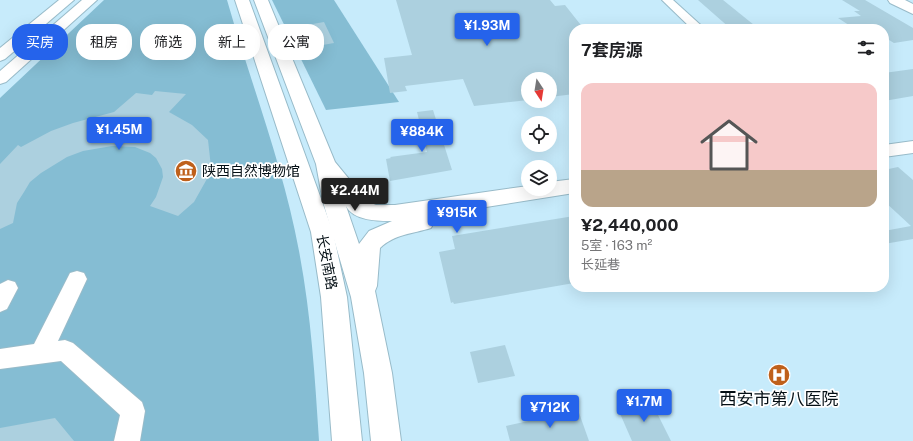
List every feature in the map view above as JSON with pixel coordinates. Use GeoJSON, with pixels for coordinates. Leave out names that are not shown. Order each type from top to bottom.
{"type":"FeatureCollection","features":[{"type":"Feature","properties":{"kind":"main road"},"geometry":{"type":"LineString","coordinates":[[0,56],[67,0]]}},
{"type":"Feature","properties":{"kind":"main road"},"geometry":{"type":"LineString","coordinates":[[0,79],[90,0]]}},
{"type":"Feature","properties":{"kind":"main road","name":"长安南路"},"geometry":{"type":"LineString","coordinates":[[242,0],[322,232],[334,297],[347,441]]}},
{"type":"Feature","properties":{"kind":"main road"},"geometry":{"type":"LineString","coordinates":[[261,0],[326,164],[334,202],[364,297],[378,373],[386,441]]}},
{"type":"Feature","properties":{"kind":"main road"},"geometry":{"type":"LineString","coordinates":[[895,0],[913,10]]}},
{"type":"Feature","properties":{"kind":"main road"},"geometry":{"type":"LineString","coordinates":[[889,139],[913,135]]}},
{"type":"Feature","properties":{"kind":"main road"},"geometry":{"type":"LineString","coordinates":[[889,150],[913,146]]}},
{"type":"Feature","properties":{"kind":"main road"},"geometry":{"type":"LineString","coordinates":[[326,164],[351,195],[356,205],[373,213],[411,211],[569,187]]}},
{"type":"Feature","properties":{"kind":"main road"},"geometry":{"type":"LineString","coordinates":[[364,297],[367,250],[370,243],[381,235],[414,223],[569,199]]}},
{"type":"Feature","properties":{"kind":"street"},"geometry":{"type":"LineString","coordinates":[[667,0],[693,24]]}},
{"type":"Feature","properties":{"kind":"street"},"geometry":{"type":"LineString","coordinates":[[41,353],[77,279]]}},
{"type":"Feature","properties":{"kind":"street"},"geometry":{"type":"LineString","coordinates":[[0,359],[65,350],[134,411],[126,441]]}},
{"type":"Feature","properties":{"kind":"shaded area"},"geometry":{"type":"Polygon","coordinates":[[[104,0],[227,0],[234,24],[204,24],[204,60],[245,60],[276,156],[292,219],[303,275],[310,322],[319,441],[0,441],[0,98],[40,60],[68,60],[68,34],[76,26],[76,60],[132,60],[132,24],[79,24],[104,0]]]}},
{"type":"Feature","properties":{"kind":"shaded area"},"geometry":{"type":"Polygon","coordinates":[[[272,0],[334,0],[399,102],[326,110],[301,60],[324,60],[324,24],[284,24],[272,0]]]}},
{"type":"Feature","properties":{"kind":"building"},"geometry":{"type":"Polygon","coordinates":[[[396,0],[550,0],[555,6],[565,5],[580,24],[569,24],[569,95],[557,96],[557,72],[521,72],[521,101],[474,106],[463,79],[405,86],[407,91],[390,93],[384,58],[412,55],[396,0]]]}},
{"type":"Feature","properties":{"kind":"building"},"geometry":{"type":"Polygon","coordinates":[[[698,0],[723,0],[753,24],[725,24],[698,0]]]}},
{"type":"Feature","properties":{"kind":"building"},"geometry":{"type":"Polygon","coordinates":[[[842,0],[865,0],[913,28],[913,40],[894,43],[889,40],[889,24],[847,24],[838,18],[861,16],[854,11],[860,11],[842,0]]]}},
{"type":"Feature","properties":{"kind":"building"},"geometry":{"type":"Polygon","coordinates":[[[324,22],[334,43],[324,45],[324,24],[313,24],[324,22]]]}},
{"type":"Feature","properties":{"kind":"building"},"geometry":{"type":"Polygon","coordinates":[[[913,69],[913,96],[889,100],[889,72],[913,69]]]}},
{"type":"Feature","properties":{"kind":"building","name":"陕西自然博物馆"},"geometry":{"type":"Polygon","coordinates":[[[155,91],[186,94],[169,112],[192,125],[208,140],[211,167],[208,177],[194,202],[178,216],[150,206],[156,197],[163,177],[162,169],[156,158],[150,153],[135,147],[112,146],[83,151],[67,157],[41,173],[30,182],[17,203],[13,223],[0,229],[0,164],[18,145],[21,147],[51,131],[73,123],[114,112],[136,93],[152,95],[155,91]]]}},
{"type":"Feature","properties":{"kind":"building"},"geometry":{"type":"Polygon","coordinates":[[[433,110],[452,170],[390,181],[386,159],[391,158],[390,157],[427,152],[417,112],[433,110]]]}},
{"type":"Feature","properties":{"kind":"building"},"geometry":{"type":"Polygon","coordinates":[[[898,167],[913,180],[913,239],[889,243],[889,230],[911,226],[889,206],[889,169],[898,167]]]}},
{"type":"Feature","properties":{"kind":"building"},"geometry":{"type":"Polygon","coordinates":[[[569,217],[569,284],[454,304],[453,302],[451,303],[439,252],[455,249],[452,236],[569,217]]]}},
{"type":"Feature","properties":{"kind":"building"},"geometry":{"type":"Polygon","coordinates":[[[505,345],[515,376],[478,383],[470,352],[505,345]]]}},
{"type":"Feature","properties":{"kind":"building"},"geometry":{"type":"Polygon","coordinates":[[[651,401],[671,441],[632,441],[618,409],[651,401]]]}},
{"type":"Feature","properties":{"kind":"building"},"geometry":{"type":"Polygon","coordinates":[[[578,410],[589,441],[510,441],[506,426],[578,410]]]}},
{"type":"Feature","properties":{"kind":"building"},"geometry":{"type":"Polygon","coordinates":[[[55,418],[74,441],[0,441],[0,428],[55,418]]]}},
{"type":"Feature","properties":{"kind":"place","name":"陕西自然博物馆"},"geometry":{"type":"Point","coordinates":[186,171]}},
{"type":"Feature","properties":{"kind":"place","name":"西安市第八医院"},"geometry":{"type":"Point","coordinates":[779,375]}}]}
